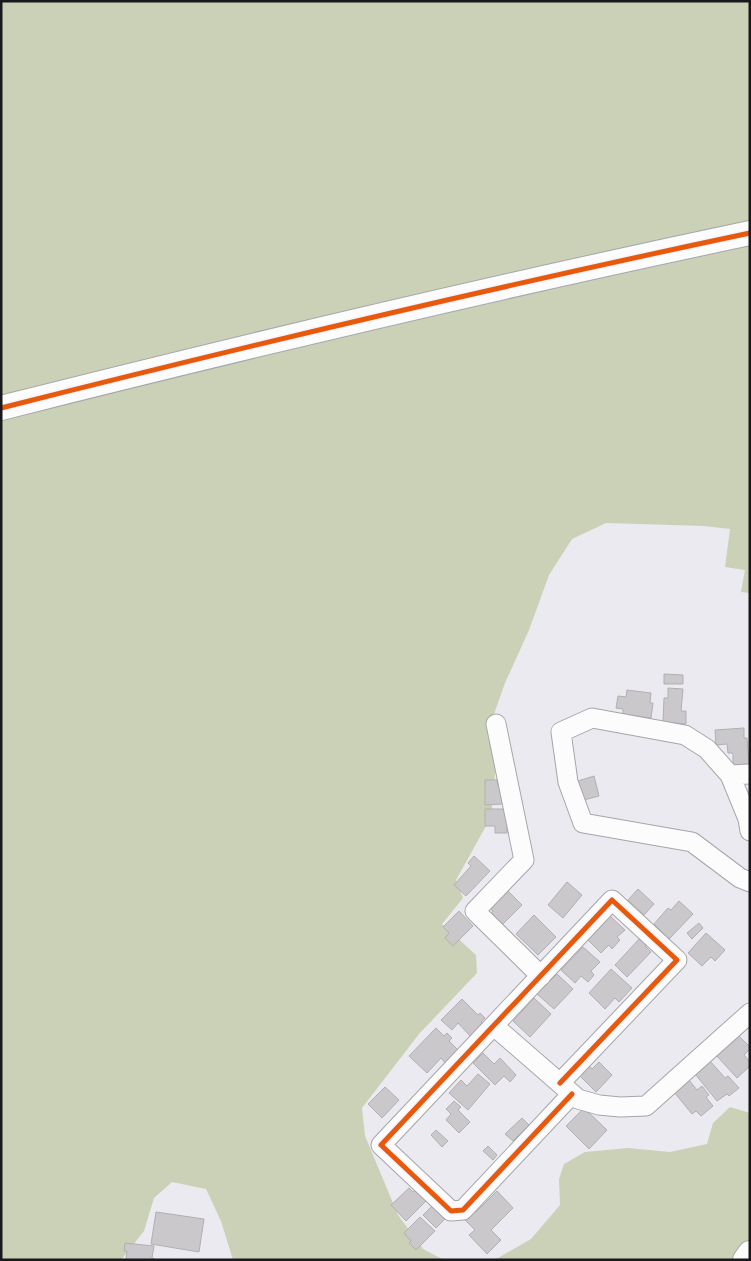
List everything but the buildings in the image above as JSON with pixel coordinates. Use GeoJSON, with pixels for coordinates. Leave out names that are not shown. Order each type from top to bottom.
{"type":"FeatureCollection","features":[{"type":"Feature","properties":{"kind":"street"},"geometry":{"type":"LineString","coordinates":[[1,408],[519,282],[750,233]]}},
{"type":"Feature","properties":{"kind":"street"},"geometry":{"type":"LineString","coordinates":[[750,831],[748,819],[730,775],[707,750],[685,735],[592,718],[561,732],[568,782],[583,823],[692,842],[740,878],[750,882]]}},
{"type":"Feature","properties":{"kind":"street"},"geometry":{"type":"LineString","coordinates":[[496,724],[524,860],[475,911],[541,976]]}},
{"type":"Feature","properties":{"kind":"street"},"geometry":{"type":"LineString","coordinates":[[730,775],[750,774]]}},
{"type":"Feature","properties":{"kind":"street"},"geometry":{"type":"LineString","coordinates":[[612,900],[677,960],[463,1210],[451,1211],[382,1145],[494,1026],[612,900]]}},
{"type":"Feature","properties":{"kind":"street"},"geometry":{"type":"LineString","coordinates":[[494,1026],[578,1099],[620,1107],[646,1106],[750,1013]]}},
{"type":"Feature","properties":{"kind":"street"},"geometry":{"type":"LineString","coordinates":[[746,1260],[750,1253]]}},
{"type":"Feature","properties":{"kind":"green space"},"geometry":{"type":"Polygon","coordinates":[[[1,1],[750,1],[750,593],[741,592],[745,570],[725,567],[730,529],[704,526],[606,523],[572,539],[549,575],[529,630],[505,683],[494,714],[495,773],[491,817],[456,880],[463,898],[442,924],[476,955],[477,973],[419,1034],[362,1108],[365,1136],[398,1215],[423,1249],[444,1260],[233,1260],[221,1221],[206,1189],[172,1182],[154,1198],[144,1231],[121,1260],[1,1260],[1,1]]]}},
{"type":"Feature","properties":{"kind":"green space"},"geometry":{"type":"Polygon","coordinates":[[[730,1107],[750,1113],[750,1239],[732,1260],[489,1260],[498,1258],[531,1239],[560,1205],[559,1179],[564,1164],[585,1152],[628,1148],[670,1152],[707,1144],[713,1123],[730,1107]]]}},
{"type":"Feature","properties":{"kind":"cycle path"},"geometry":{"type":"LineString","coordinates":[[1,408],[375,317],[750,233]]}},
{"type":"Feature","properties":{"kind":"cycle path"},"geometry":{"type":"LineString","coordinates":[[560,1083],[677,960],[612,900],[381,1145],[451,1211],[463,1210],[572,1094]]}}]}
